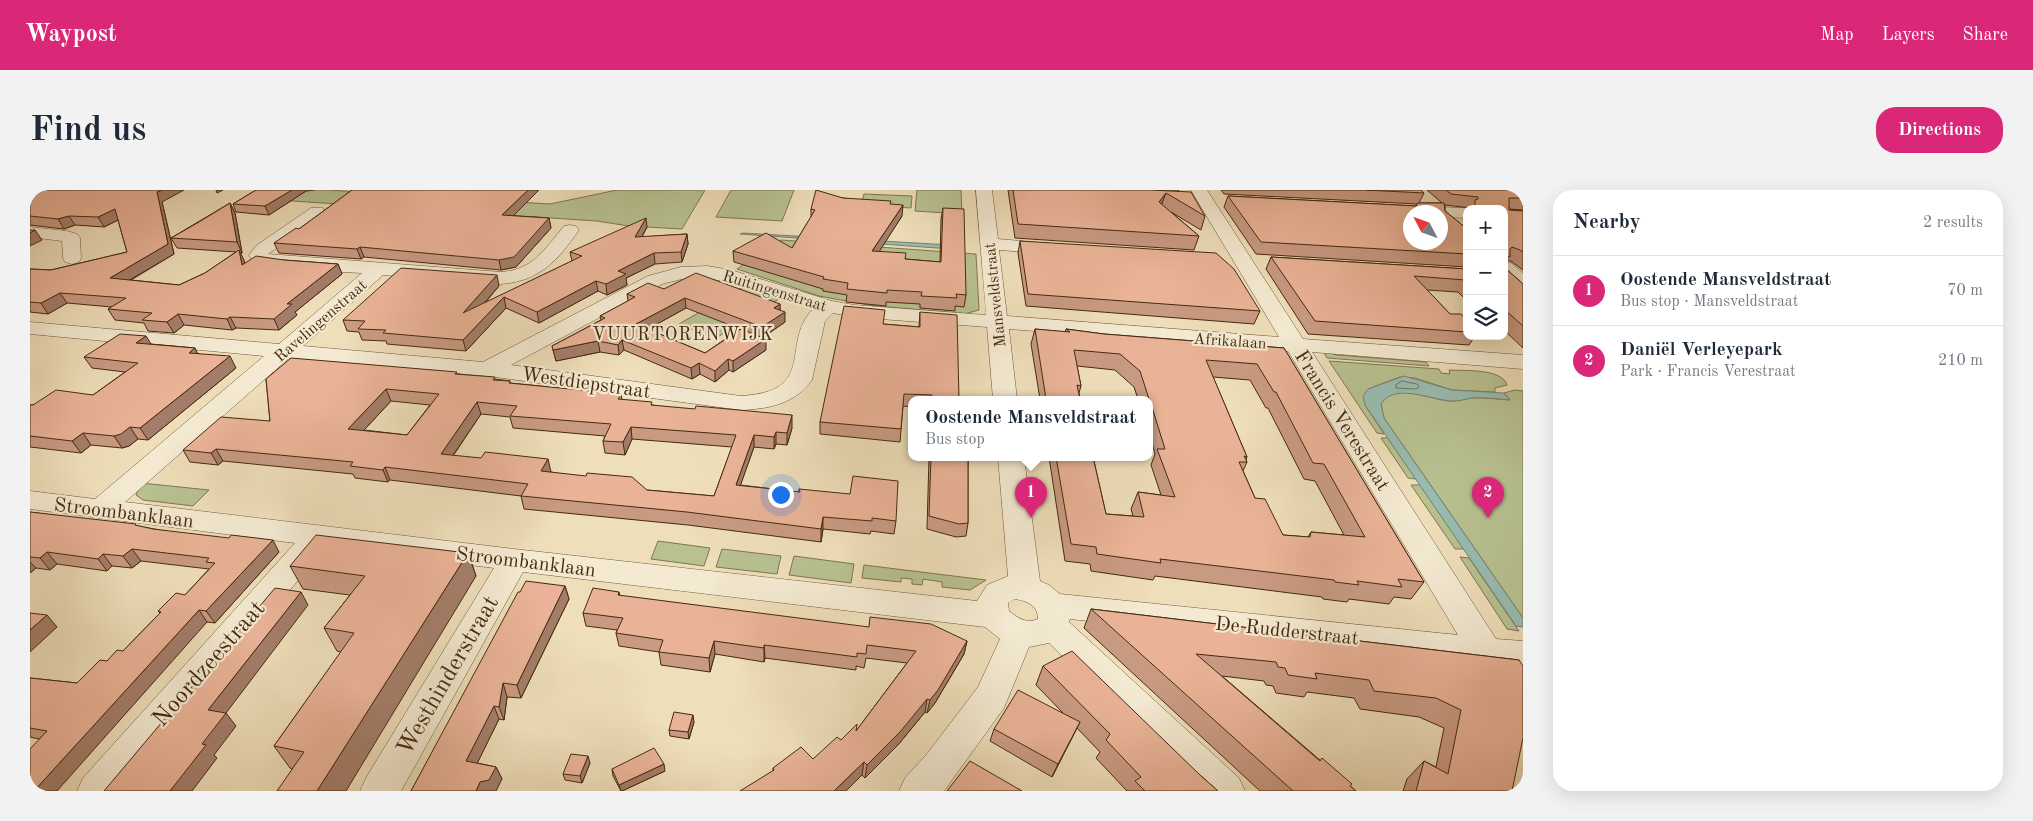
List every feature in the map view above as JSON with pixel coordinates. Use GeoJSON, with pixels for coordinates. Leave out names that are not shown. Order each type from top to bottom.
{"type":"FeatureCollection","features":[{"type":"Feature","properties":{"kind":"street","name":"Mansveldstraat"},"geometry":{"type":"LineString","coordinates":[[984,190],[1005,396]]}},
{"type":"Feature","properties":{"kind":"street"},"geometry":{"type":"LineString","coordinates":[[1197,196],[1225,201]]}},
{"type":"Feature","properties":{"kind":"street","name":"Francis Verestraat"},"geometry":{"type":"LineString","coordinates":[[1197,196],[1243,260],[1486,651]]}},
{"type":"Feature","properties":{"kind":"street"},"geometry":{"type":"LineString","coordinates":[[1421,196],[1432,205]]}},
{"type":"Feature","properties":{"kind":"street"},"geometry":{"type":"LineString","coordinates":[[1392,210],[1403,210]]}},
{"type":"Feature","properties":{"kind":"street"},"geometry":{"type":"LineString","coordinates":[[318,212],[263,249],[258,255],[259,257],[269,260],[379,269]]}},
{"type":"Feature","properties":{"kind":"street"},"geometry":{"type":"LineString","coordinates":[[1448,212],[1463,213]]}},
{"type":"Feature","properties":{"kind":"street"},"geometry":{"type":"LineString","coordinates":[[1448,218],[1460,229]]}},
{"type":"Feature","properties":{"kind":"street","name":"Ravelingenstraat"},"geometry":{"type":"LineString","coordinates":[[100,509],[379,269],[501,278],[518,277],[537,268],[570,230]]}},
{"type":"Feature","properties":{"kind":"street"},"geometry":{"type":"LineString","coordinates":[[30,232],[71,238],[72,258]]}},
{"type":"Feature","properties":{"kind":"street"},"geometry":{"type":"LineString","coordinates":[[989,244],[1076,250]]}},
{"type":"Feature","properties":{"kind":"street"},"geometry":{"type":"LineString","coordinates":[[1224,259],[1263,262]]}},
{"type":"Feature","properties":{"kind":"street","name":"Ruitingenstraat"},"geometry":{"type":"LineString","coordinates":[[487,369],[655,280],[683,272],[714,271],[728,274],[828,306],[854,311],[997,322]]}},
{"type":"Feature","properties":{"kind":"street","name":"Westdiepstraat"},"geometry":{"type":"LineString","coordinates":[[30,328],[487,369],[741,403],[772,400],[794,388],[800,380],[815,318],[828,306]]}},
{"type":"Feature","properties":{"kind":"street","name":"Afrikalaan"},"geometry":{"type":"LineString","coordinates":[[997,322],[1523,362]]}},
{"type":"Feature","properties":{"kind":"street"},"geometry":{"type":"LineString","coordinates":[[919,791],[941,766],[992,697],[1028,613],[1011,461]]}},
{"type":"Feature","properties":{"kind":"street","name":"Stroombanklaan"},"geometry":{"type":"LineString","coordinates":[[30,500],[514,560],[1028,613]]}},
{"type":"Feature","properties":{"kind":"street","name":"Noordzeestraat"},"geometry":{"type":"LineString","coordinates":[[97,791],[320,535]]}},
{"type":"Feature","properties":{"kind":"street","name":"Westhinderstraat"},"geometry":{"type":"LineString","coordinates":[[380,791],[514,560]]}},
{"type":"Feature","properties":{"kind":"street"},"geometry":{"type":"LineString","coordinates":[[1028,613],[1225,791]]}},
{"type":"Feature","properties":{"kind":"street","name":"De Rudderstraat"},"geometry":{"type":"LineString","coordinates":[[1028,613],[1523,655]]}},
{"type":"Feature","properties":{"kind":"green space"},"geometry":{"type":"Polygon","coordinates":[[[277,190],[328,190],[550,204],[617,190],[705,190],[682,229],[629,226],[597,221],[262,199],[277,190]]]}},
{"type":"Feature","properties":{"kind":"green space"},"geometry":{"type":"Polygon","coordinates":[[[731,190],[794,190],[782,221],[716,217],[731,190]]]}},
{"type":"Feature","properties":{"kind":"green space"},"geometry":{"type":"Polygon","coordinates":[[[917,190],[961,190],[962,214],[915,211],[917,190]]]}},
{"type":"Feature","properties":{"kind":"green space"},"geometry":{"type":"Polygon","coordinates":[[[864,194],[912,196],[911,208],[861,205],[864,194]]]}},
{"type":"Feature","properties":{"kind":"green space"},"geometry":{"type":"Polygon","coordinates":[[[781,240],[976,254],[979,310],[964,314],[868,305],[819,296],[737,269],[781,240]]]}},
{"type":"Feature","properties":{"kind":"green space"},"geometry":{"type":"Polygon","coordinates":[[[743,287],[779,299],[716,338],[679,324],[743,287]]]}},
{"type":"Feature","properties":{"kind":"green space"},"geometry":{"type":"Polygon","coordinates":[[[1323,351],[1337,355],[1426,362],[1429,366],[1327,358],[1323,351]]]}},
{"type":"Feature","properties":{"kind":"green space"},"geometry":{"type":"Polygon","coordinates":[[[1329,361],[1439,369],[1441,373],[1450,374],[1449,370],[1490,373],[1504,380],[1507,385],[1495,388],[1495,392],[1452,390],[1415,378],[1400,377],[1373,387],[1365,405],[1384,434],[1377,433],[1329,361]]]}},
{"type":"Feature","properties":{"kind":"green space"},"geometry":{"type":"Polygon","coordinates":[[[1515,390],[1523,391],[1523,618],[1384,418],[1381,404],[1387,397],[1395,393],[1414,394],[1451,401],[1470,398],[1510,400],[1504,393],[1515,390]]]}},
{"type":"Feature","properties":{"kind":"green space"},"geometry":{"type":"Polygon","coordinates":[[[1381,438],[1388,438],[1416,479],[1408,478],[1381,438]]]}},
{"type":"Feature","properties":{"kind":"green space"},"geometry":{"type":"Polygon","coordinates":[[[141,483],[209,490],[193,506],[143,500],[136,495],[141,483]]]}},
{"type":"Feature","properties":{"kind":"green space"},"geometry":{"type":"Polygon","coordinates":[[[1411,485],[1420,485],[1464,549],[1455,549],[1411,485]]]}},
{"type":"Feature","properties":{"kind":"green space"},"geometry":{"type":"Polygon","coordinates":[[[658,541],[710,548],[704,566],[651,559],[658,541]]]}},
{"type":"Feature","properties":{"kind":"green space"},"geometry":{"type":"Polygon","coordinates":[[[722,549],[781,556],[777,574],[716,567],[722,549]]]}},
{"type":"Feature","properties":{"kind":"green space"},"geometry":{"type":"Polygon","coordinates":[[[794,556],[854,564],[851,583],[789,575],[794,556]]]}},
{"type":"Feature","properties":{"kind":"green space"},"geometry":{"type":"Polygon","coordinates":[[[1460,557],[1469,558],[1519,631],[1507,629],[1460,557]]]}},
{"type":"Feature","properties":{"kind":"green space"},"geometry":{"type":"Polygon","coordinates":[[[864,565],[986,580],[970,590],[942,587],[942,582],[923,579],[922,585],[912,584],[912,579],[901,578],[901,582],[862,578],[864,565]]]}},
{"type":"Feature","properties":{"kind":"water"},"geometry":{"type":"Polygon","coordinates":[[[740,234],[951,245],[951,249],[740,234]]]}},
{"type":"Feature","properties":{"kind":"water"},"geometry":{"type":"Polygon","coordinates":[[[1404,376],[1452,390],[1504,393],[1510,400],[1471,398],[1457,401],[1405,393],[1387,397],[1381,404],[1384,418],[1523,618],[1523,627],[1516,626],[1365,405],[1363,396],[1368,389],[1404,376]]]}},
{"type":"Feature","properties":{"kind":"building"},"geometry":{"type":"Polygon","coordinates":[[[30,190],[162,190],[157,192],[168,244],[110,278],[179,285],[205,273],[239,250],[242,265],[256,256],[338,264],[287,304],[292,304],[274,319],[230,317],[227,319],[178,314],[167,322],[142,320],[152,313],[108,309],[126,298],[60,293],[41,303],[30,302],[30,269],[51,270],[127,252],[115,209],[98,217],[69,216],[58,219],[30,216],[30,190]]]}},
{"type":"Feature","properties":{"kind":"building"},"geometry":{"type":"Polygon","coordinates":[[[256,190],[292,190],[265,206],[233,204],[256,190]]]}},
{"type":"Feature","properties":{"kind":"building"},"geometry":{"type":"Polygon","coordinates":[[[352,190],[528,190],[502,215],[549,218],[514,257],[499,260],[360,247],[357,249],[274,243],[296,228],[299,229],[352,190]]]}},
{"type":"Feature","properties":{"kind":"building"},"geometry":{"type":"Polygon","coordinates":[[[816,190],[843,198],[891,201],[890,204],[903,205],[872,251],[906,253],[905,259],[941,262],[943,208],[964,209],[966,295],[956,294],[957,298],[921,296],[922,292],[887,290],[887,293],[847,289],[848,283],[823,279],[824,277],[733,251],[766,233],[792,248],[815,210],[811,209],[816,190]]]}},
{"type":"Feature","properties":{"kind":"building"},"geometry":{"type":"Polygon","coordinates":[[[1013,190],[1151,190],[1191,192],[1205,216],[1166,193],[1159,202],[1199,236],[1018,224],[1013,190]]]}},
{"type":"Feature","properties":{"kind":"building"},"geometry":{"type":"Polygon","coordinates":[[[1366,190],[1421,190],[1424,193],[1366,190]]]}},
{"type":"Feature","properties":{"kind":"building"},"geometry":{"type":"Polygon","coordinates":[[[1446,190],[1523,190],[1523,198],[1509,198],[1509,210],[1523,211],[1523,252],[1512,247],[1510,249],[1510,257],[1508,257],[1508,205],[1475,205],[1475,200],[1478,197],[1451,194],[1446,190]]]}},
{"type":"Feature","properties":{"kind":"building"},"geometry":{"type":"Polygon","coordinates":[[[1228,196],[1403,205],[1403,250],[1448,250],[1448,213],[1463,226],[1463,254],[1261,242],[1228,196]]]}},
{"type":"Feature","properties":{"kind":"building"},"geometry":{"type":"Polygon","coordinates":[[[230,203],[237,242],[171,238],[199,222],[230,203]]]}},
{"type":"Feature","properties":{"kind":"building"},"geometry":{"type":"Polygon","coordinates":[[[1418,203],[1444,203],[1444,205],[1417,205],[1418,203]]]}},
{"type":"Feature","properties":{"kind":"building"},"geometry":{"type":"Polygon","coordinates":[[[646,218],[635,237],[687,234],[681,252],[654,253],[618,271],[626,274],[606,284],[596,281],[537,312],[504,297],[463,340],[383,333],[386,330],[358,329],[365,321],[343,320],[401,268],[497,275],[463,313],[582,256],[570,252],[646,218]]]}},
{"type":"Feature","properties":{"kind":"building"},"geometry":{"type":"Polygon","coordinates":[[[1020,241],[1216,253],[1234,269],[1260,311],[1028,294],[1020,241]]]}},
{"type":"Feature","properties":{"kind":"building"},"geometry":{"type":"Polygon","coordinates":[[[1271,257],[1463,269],[1463,280],[1414,276],[1450,314],[1461,314],[1463,316],[1463,332],[1315,321],[1271,257]]]}},
{"type":"Feature","properties":{"kind":"building"},"geometry":{"type":"Polygon","coordinates":[[[1508,271],[1523,284],[1523,326],[1508,313],[1508,271]]]}},
{"type":"Feature","properties":{"kind":"building"},"geometry":{"type":"Polygon","coordinates":[[[696,273],[780,304],[774,308],[785,312],[762,327],[685,298],[636,324],[705,353],[741,329],[766,339],[733,361],[728,359],[715,371],[699,363],[691,368],[622,340],[618,345],[598,341],[553,350],[552,346],[605,318],[600,316],[635,297],[627,294],[648,283],[664,289],[696,273]]]}},
{"type":"Feature","properties":{"kind":"building"},"geometry":{"type":"Polygon","coordinates":[[[844,306],[885,310],[883,324],[920,327],[920,312],[957,315],[959,396],[904,394],[901,429],[820,422],[844,306]]]}},
{"type":"Feature","properties":{"kind":"building"},"geometry":{"type":"Polygon","coordinates":[[[1035,329],[1070,332],[1066,329],[1104,334],[1284,348],[1424,582],[1398,579],[1402,587],[1357,581],[1359,585],[1335,582],[1334,580],[1160,559],[1161,563],[1097,554],[1096,547],[1071,544],[1057,461],[1094,461],[1106,514],[1144,517],[1138,492],[1175,497],[1157,449],[1165,449],[1153,411],[1153,396],[1148,396],[1140,371],[1120,354],[1074,350],[1081,386],[1077,385],[1079,396],[1046,396],[1035,329]],[[1206,360],[1247,457],[1244,456],[1247,462],[1239,462],[1255,498],[1265,499],[1283,535],[1310,537],[1311,532],[1365,537],[1324,464],[1313,463],[1276,392],[1274,392],[1257,364],[1206,360]]]}},
{"type":"Feature","properties":{"kind":"building"},"geometry":{"type":"Polygon","coordinates":[[[120,334],[146,336],[136,343],[195,348],[189,353],[230,356],[140,428],[130,427],[121,434],[114,436],[83,433],[72,441],[30,436],[30,405],[56,390],[93,395],[138,363],[84,357],[120,334]]]}},
{"type":"Feature","properties":{"kind":"building"},"geometry":{"type":"Polygon","coordinates":[[[291,358],[457,372],[455,374],[495,377],[493,380],[510,381],[509,383],[621,394],[618,399],[652,402],[651,405],[695,409],[696,406],[792,415],[787,433],[776,432],[774,437],[754,435],[736,485],[800,492],[799,489],[850,494],[853,476],[898,481],[896,521],[872,518],[872,521],[823,517],[821,529],[687,512],[521,496],[528,484],[385,467],[383,470],[350,466],[353,462],[216,449],[211,453],[183,450],[221,417],[270,421],[266,379],[291,358]],[[386,389],[348,429],[407,435],[439,394],[386,389]],[[477,402],[441,454],[481,458],[485,452],[548,459],[541,471],[586,476],[587,473],[632,477],[647,490],[714,496],[736,435],[631,427],[623,442],[603,441],[611,424],[510,416],[517,406],[477,402]]]}},
{"type":"Feature","properties":{"kind":"building"},"geometry":{"type":"Polygon","coordinates":[[[931,461],[968,461],[968,523],[959,524],[929,516],[931,461]]]}},
{"type":"Feature","properties":{"kind":"building"},"geometry":{"type":"Polygon","coordinates":[[[30,512],[136,524],[153,529],[229,538],[231,535],[273,540],[206,611],[199,610],[34,791],[30,791],[30,749],[47,731],[30,728],[30,678],[77,683],[100,660],[107,661],[117,650],[123,651],[161,612],[158,611],[176,593],[185,595],[215,563],[206,562],[209,558],[132,549],[123,556],[103,554],[98,559],[47,552],[40,558],[30,557],[30,512]]]}},
{"type":"Feature","properties":{"kind":"building"},"geometry":{"type":"Polygon","coordinates":[[[316,535],[468,553],[317,791],[277,791],[304,752],[274,746],[354,633],[324,628],[365,576],[290,566],[316,535]]]}},
{"type":"Feature","properties":{"kind":"building"},"geometry":{"type":"Polygon","coordinates":[[[526,581],[565,586],[517,685],[503,683],[499,707],[494,706],[466,761],[496,767],[489,780],[480,782],[476,791],[411,791],[518,592],[520,592],[526,581]]]}},
{"type":"Feature","properties":{"kind":"building"},"geometry":{"type":"Polygon","coordinates":[[[275,588],[301,592],[208,710],[226,713],[202,744],[206,745],[170,791],[104,791],[275,588]]]}},
{"type":"Feature","properties":{"kind":"building"},"geometry":{"type":"Polygon","coordinates":[[[593,588],[619,592],[618,595],[869,627],[870,617],[931,624],[967,641],[930,700],[927,699],[900,732],[867,765],[864,762],[834,791],[740,791],[774,770],[773,768],[801,747],[813,759],[837,737],[841,740],[857,724],[856,731],[916,651],[867,645],[866,654],[857,653],[857,657],[764,645],[764,648],[714,641],[709,658],[659,652],[663,640],[616,633],[623,618],[583,613],[593,588]]]}},
{"type":"Feature","properties":{"kind":"building"},"geometry":{"type":"Polygon","coordinates":[[[1091,609],[1519,660],[1523,666],[1523,738],[1512,791],[1416,791],[1424,761],[1448,774],[1461,710],[1436,698],[1374,691],[1369,680],[1315,673],[1317,679],[1288,675],[1285,668],[1278,667],[1276,662],[1196,654],[1320,761],[1322,758],[1352,784],[1350,786],[1356,791],[1293,791],[1091,609]]]}},
{"type":"Feature","properties":{"kind":"building"},"geometry":{"type":"Polygon","coordinates":[[[30,613],[47,615],[30,630],[30,613]]]}},
{"type":"Feature","properties":{"kind":"building"},"geometry":{"type":"Polygon","coordinates":[[[1072,651],[1218,791],[1145,791],[1135,781],[1141,777],[1106,740],[1110,734],[1043,666],[1072,651]]]}},
{"type":"Feature","properties":{"kind":"building"},"geometry":{"type":"Polygon","coordinates":[[[1018,690],[1080,722],[1058,764],[994,729],[1018,690]]]}},
{"type":"Feature","properties":{"kind":"building"},"geometry":{"type":"Polygon","coordinates":[[[674,712],[693,715],[688,732],[669,730],[674,712]]]}},
{"type":"Feature","properties":{"kind":"building"},"geometry":{"type":"Polygon","coordinates":[[[654,748],[664,764],[619,785],[612,769],[654,748]]]}},
{"type":"Feature","properties":{"kind":"building"},"geometry":{"type":"Polygon","coordinates":[[[571,754],[588,756],[580,776],[563,774],[571,754]]]}},
{"type":"Feature","properties":{"kind":"building"},"geometry":{"type":"Polygon","coordinates":[[[970,761],[1022,791],[947,791],[970,761]]]}},
{"type":"Feature","properties":{"kind":"place","name":"Oostende Mansveldstraat"},"geometry":{"type":"Point","coordinates":[1031,518]}},
{"type":"Feature","properties":{"kind":"place","name":"Daniël Verleyepark"},"geometry":{"type":"Point","coordinates":[1488,518]}},
{"type":"Feature","properties":{"kind":"district","name":"VUURTORENWIJK"},"geometry":{"type":"Point","coordinates":[683,334]}}]}
